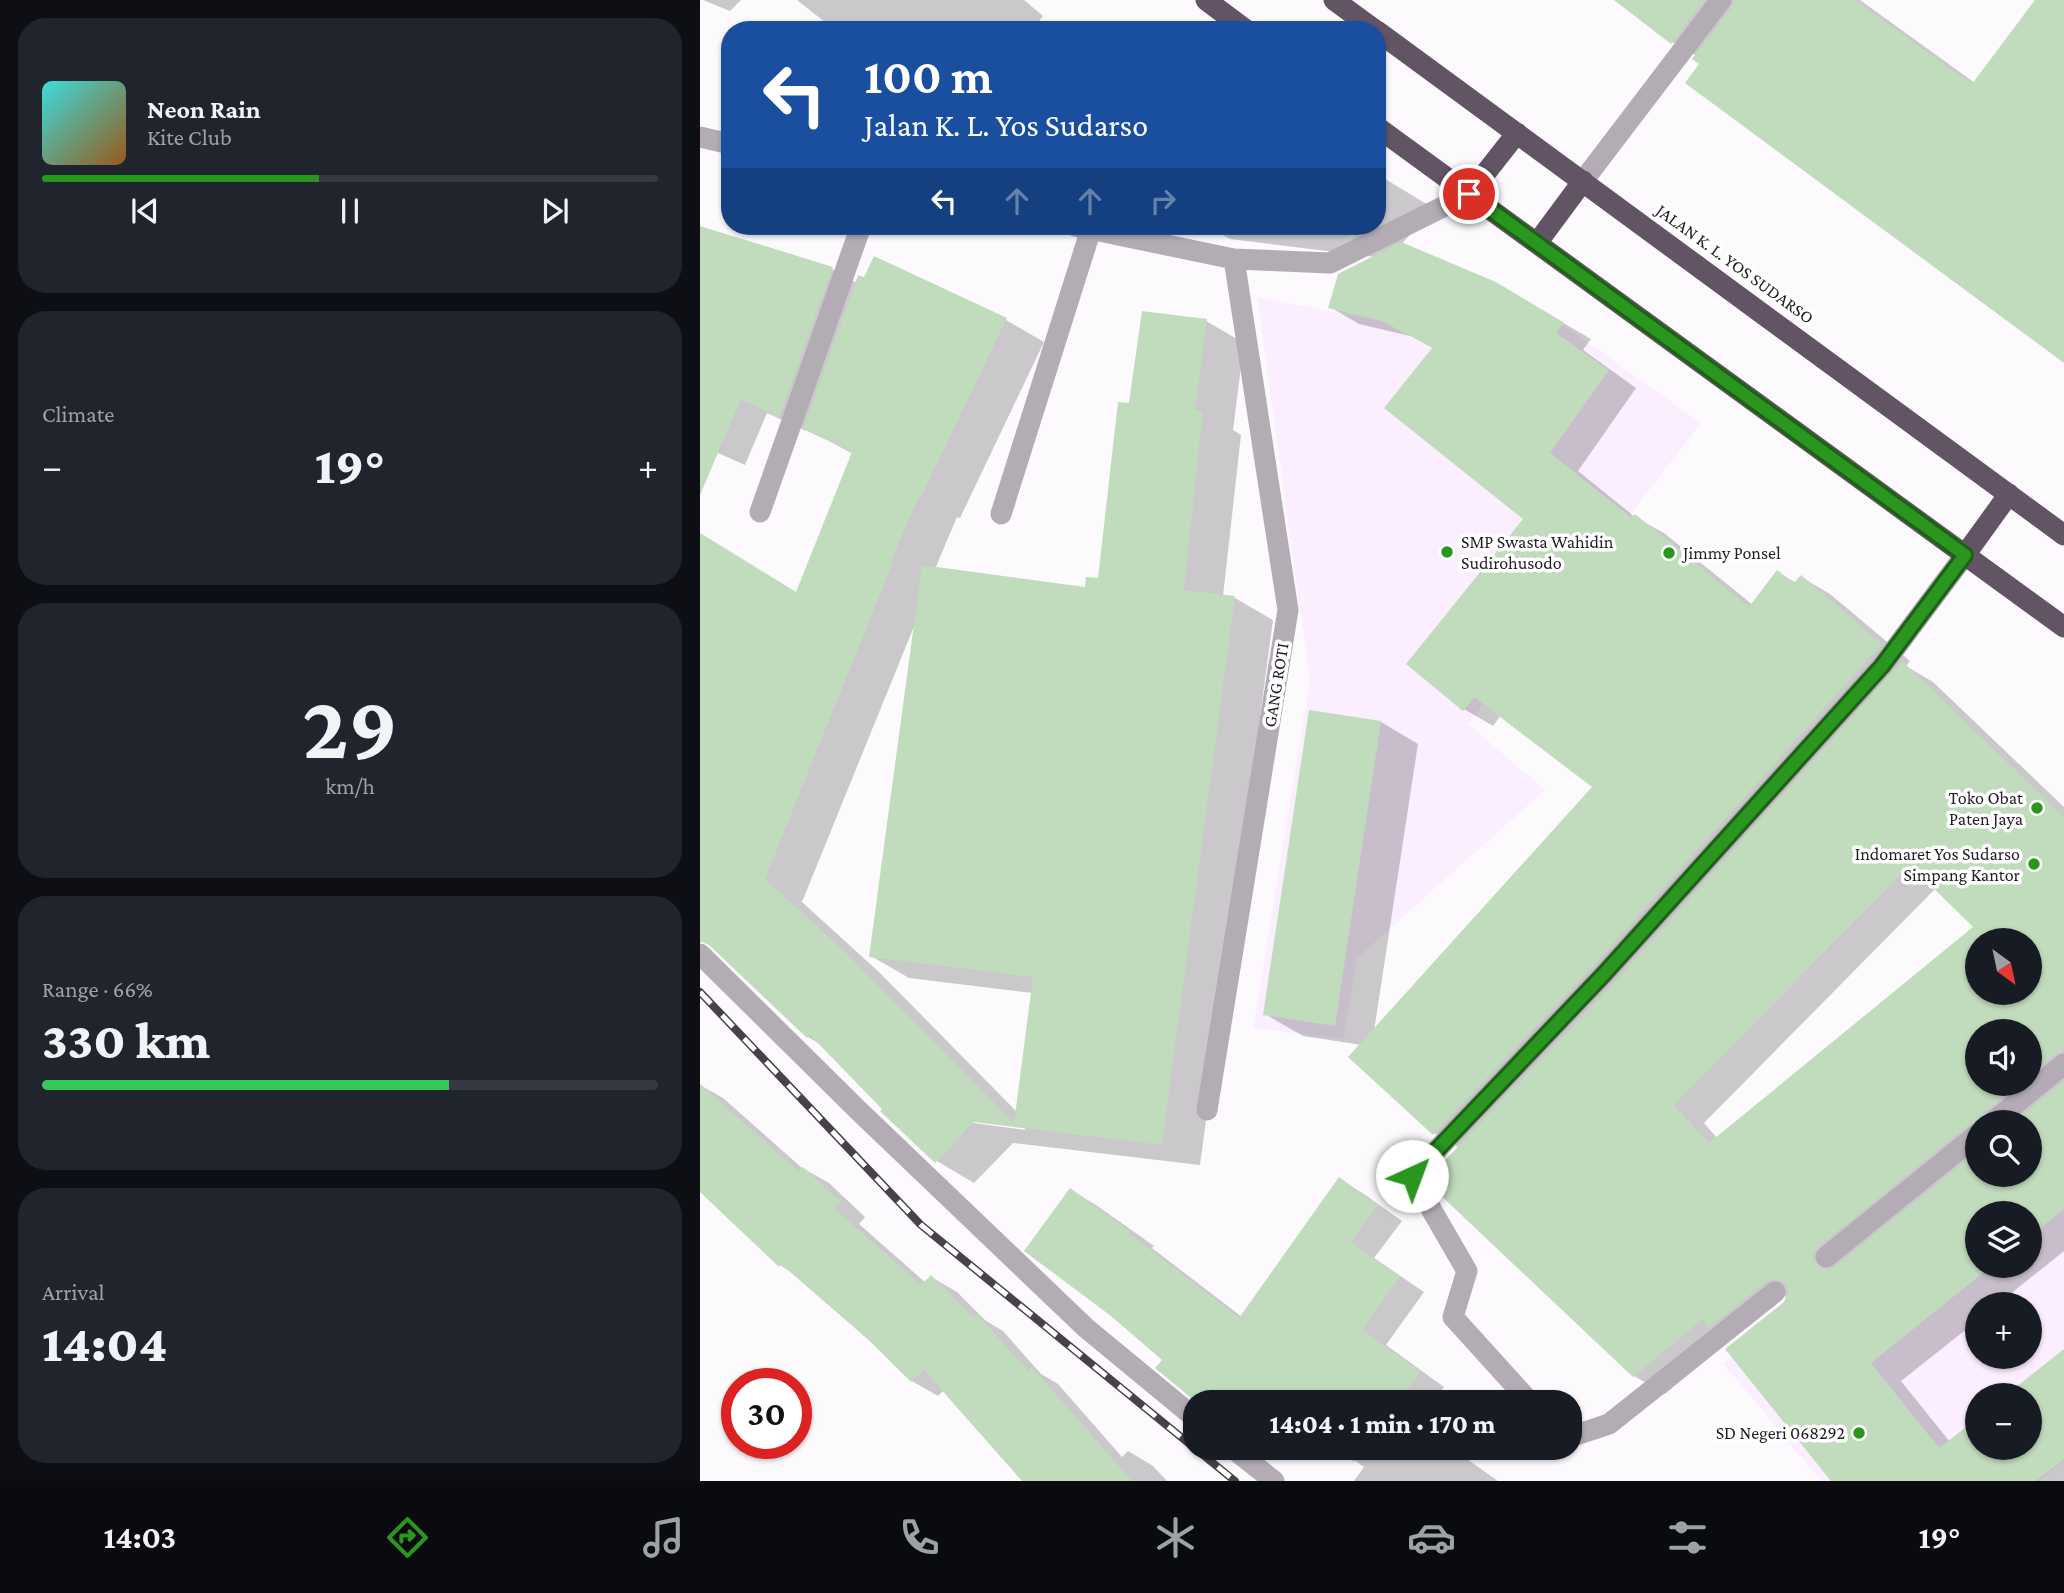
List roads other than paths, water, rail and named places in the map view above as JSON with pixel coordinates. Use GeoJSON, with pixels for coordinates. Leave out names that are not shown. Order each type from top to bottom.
{"type":"FeatureCollection","features":[{"type":"Feature","properties":{"kind":"highway"},"geometry":{"type":"LineString","coordinates":[[1206,0],[1234,21]]}},
{"type":"Feature","properties":{"kind":"highway","name":"JALAN K. L. YOS SUDARSO"},"geometry":{"type":"LineString","coordinates":[[1334,0],[1362,21]]}},
{"type":"Feature","properties":{"kind":"highway","name":"JALAN K. L. YOS SUDARSO"},"geometry":{"type":"LineString","coordinates":[[1386,38],[2064,535]]}},
{"type":"Feature","properties":{"kind":"highway"},"geometry":{"type":"LineString","coordinates":[[1469,194],[1517,133]]}},
{"type":"Feature","properties":{"kind":"highway"},"geometry":{"type":"LineString","coordinates":[[1386,134],[2064,627]]}},
{"type":"Feature","properties":{"kind":"highway"},"geometry":{"type":"LineString","coordinates":[[1537,243],[1583,181]]}},
{"type":"Feature","properties":{"kind":"highway"},"geometry":{"type":"LineString","coordinates":[[1965,555],[2009,494]]}},
{"type":"Feature","properties":{"kind":"street"},"geometry":{"type":"LineString","coordinates":[[1583,181],[1721,0]]}},
{"type":"Feature","properties":{"kind":"street"},"geometry":{"type":"LineString","coordinates":[[700,137],[721,142]]}},
{"type":"Feature","properties":{"kind":"street"},"geometry":{"type":"LineString","coordinates":[[1117,235],[1234,259],[1330,263],[1469,194]]}},
{"type":"Feature","properties":{"kind":"street"},"geometry":{"type":"LineString","coordinates":[[760,512],[858,235]]}},
{"type":"Feature","properties":{"kind":"street"},"geometry":{"type":"LineString","coordinates":[[1001,514],[1081,235]]}},
{"type":"Feature","properties":{"kind":"street","name":"GANG ROTI"},"geometry":{"type":"LineString","coordinates":[[1207,1110],[1288,610],[1234,259]]}},
{"type":"Feature","properties":{"kind":"street"},"geometry":{"type":"LineString","coordinates":[[1519,1390],[1453,1317],[1467,1271],[1412,1176],[1604,974],[1882,666],[1965,555]]}},
{"type":"Feature","properties":{"kind":"street"},"geometry":{"type":"LineString","coordinates":[[700,954],[860,1113],[1086,1328],[1183,1408]]}},
{"type":"Feature","properties":{"kind":"street"},"geometry":{"type":"LineString","coordinates":[[2008,1110],[2064,1064]]}},
{"type":"Feature","properties":{"kind":"street"},"geometry":{"type":"LineString","coordinates":[[1826,1257],[1965,1145]]}},
{"type":"Feature","properties":{"kind":"street"},"geometry":{"type":"LineString","coordinates":[[1582,1433],[1609,1424],[1775,1292]]}},
{"type":"Feature","properties":{"kind":"street"},"geometry":{"type":"LineString","coordinates":[[1247,1460],[1274,1481]]}},
{"type":"Feature","properties":{"kind":"railway"},"geometry":{"type":"LineString","coordinates":[[700,992],[921,1225],[1235,1481]]}},
{"type":"Feature","properties":{"kind":"place","name":"SMP Swasta Wahidin Sudirohusodo"},"geometry":{"type":"Point","coordinates":[1447,552]}},
{"type":"Feature","properties":{"kind":"place","name":"Jimmy Ponsel"},"geometry":{"type":"Point","coordinates":[1669,553]}},
{"type":"Feature","properties":{"kind":"place","name":"Toko Obat Paten Jaya"},"geometry":{"type":"Point","coordinates":[2037,808]}},
{"type":"Feature","properties":{"kind":"place","name":"Indomaret Yos Sudarso Simpang Kantor"},"geometry":{"type":"Point","coordinates":[2034,864]}},
{"type":"Feature","properties":{"kind":"place","name":"SD Negeri 068292"},"geometry":{"type":"Point","coordinates":[1859,1433]}}]}
